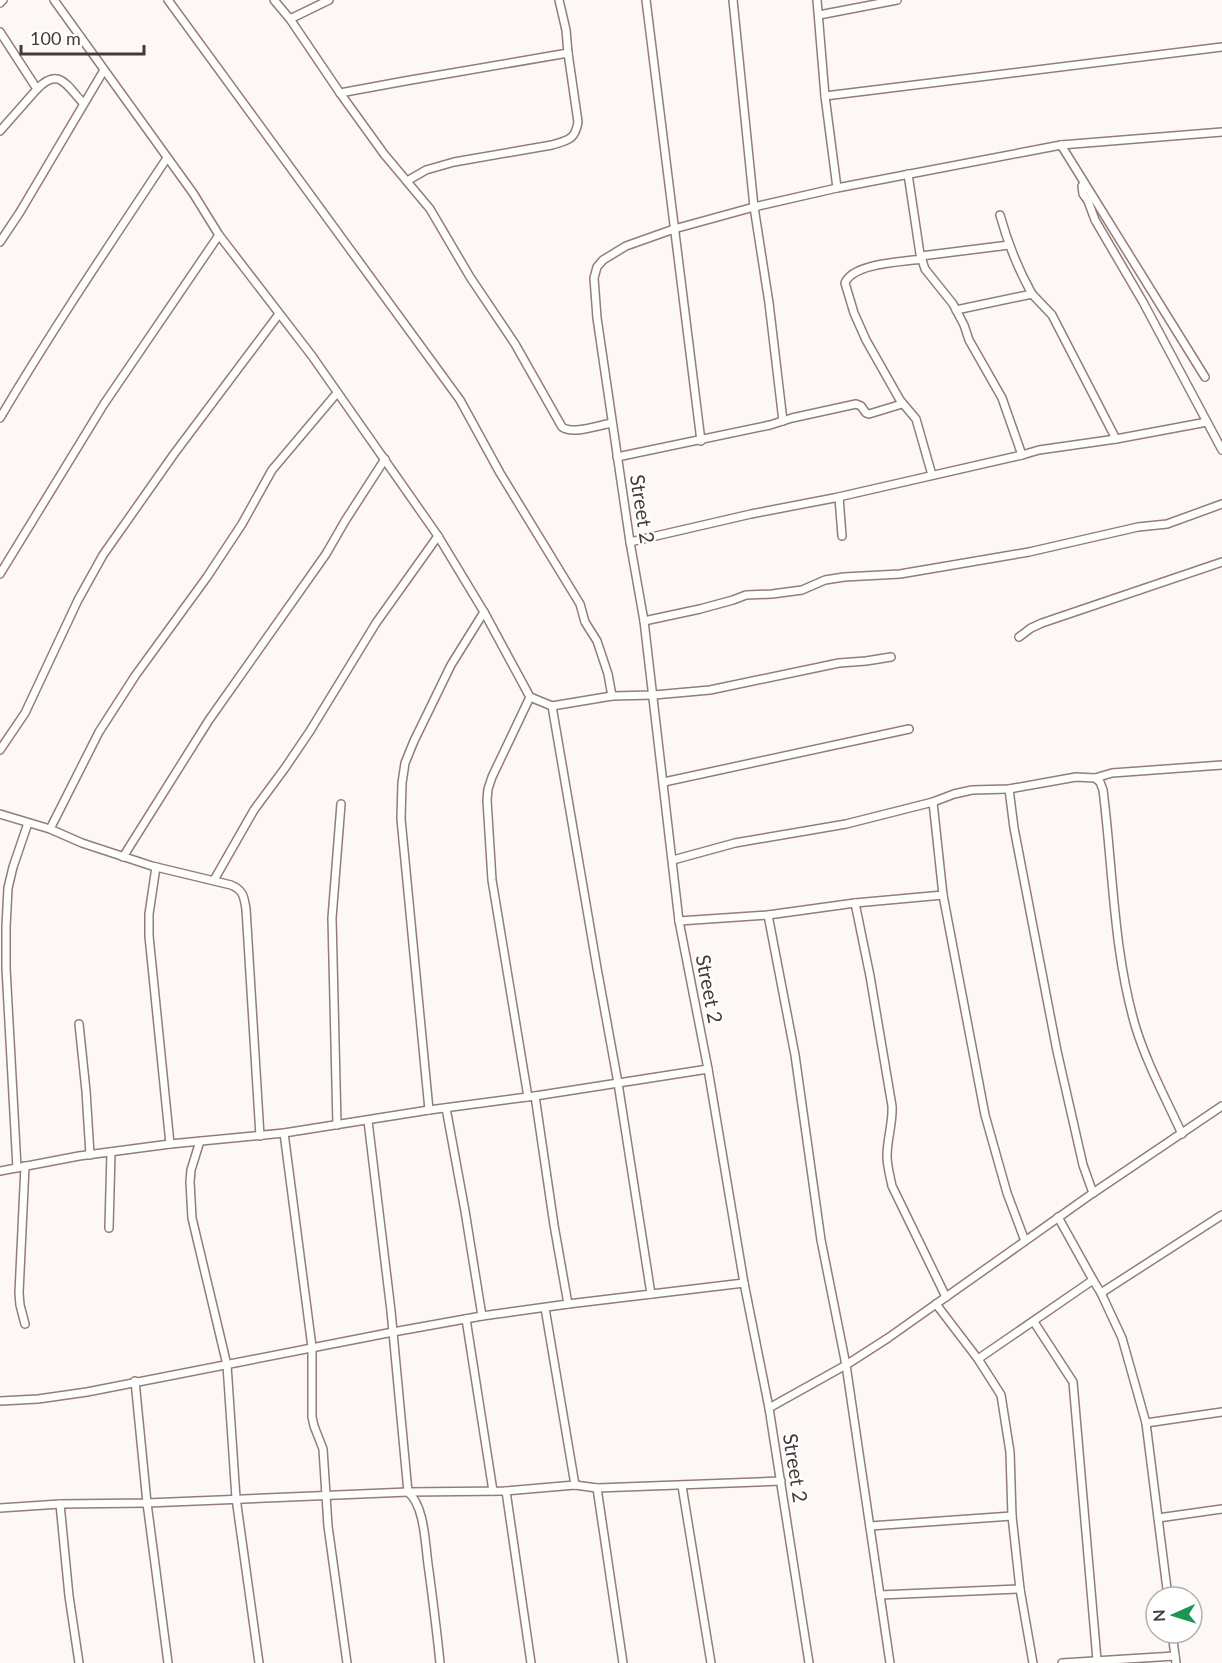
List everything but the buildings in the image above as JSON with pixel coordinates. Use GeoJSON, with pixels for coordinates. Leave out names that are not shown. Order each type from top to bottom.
{"type":"FeatureCollection","features":[{"type":"Feature","properties":{"kind":"street"},"geometry":{"type":"LineString","coordinates":[[54,0],[193,194],[219,235],[337,393],[438,536],[484,612],[530,697],[552,706],[612,696],[710,690],[839,663],[891,657]]}},
{"type":"Feature","properties":{"kind":"street"},"geometry":{"type":"LineString","coordinates":[[168,0],[460,400],[500,473],[580,604],[585,622],[597,641],[608,674],[612,696]]}},
{"type":"Feature","properties":{"kind":"street"},"geometry":{"type":"LineString","coordinates":[[274,0],[290,19],[384,154],[429,209],[514,344],[562,427],[573,431],[612,423]]}},
{"type":"Feature","properties":{"kind":"street"},"geometry":{"type":"LineString","coordinates":[[290,19],[329,0]]}},
{"type":"Feature","properties":{"kind":"street"},"geometry":{"type":"LineString","coordinates":[[406,182],[426,170],[454,162],[552,145],[566,141],[573,136],[577,131],[578,122],[566,30],[559,0]]}},
{"type":"Feature","properties":{"kind":"street"},"geometry":{"type":"LineString","coordinates":[[646,0],[700,441]]}},
{"type":"Feature","properties":{"kind":"street"},"geometry":{"type":"LineString","coordinates":[[734,0],[754,207],[769,303],[783,421]]}},
{"type":"Feature","properties":{"kind":"street"},"geometry":{"type":"LineString","coordinates":[[817,0],[825,96],[837,188]]}},
{"type":"Feature","properties":{"kind":"street"},"geometry":{"type":"LineString","coordinates":[[819,15],[897,0]]}},
{"type":"Feature","properties":{"kind":"street"},"geometry":{"type":"LineString","coordinates":[[0,32],[37,89]]}},
{"type":"Feature","properties":{"kind":"street"},"geometry":{"type":"LineString","coordinates":[[825,96],[1222,48]]}},
{"type":"Feature","properties":{"kind":"street"},"geometry":{"type":"LineString","coordinates":[[340,93],[568,53]]}},
{"type":"Feature","properties":{"kind":"street"},"geometry":{"type":"LineString","coordinates":[[0,242],[104,70]]}},
{"type":"Feature","properties":{"kind":"street"},"geometry":{"type":"LineString","coordinates":[[0,131],[49,78],[62,80],[83,102]]}},
{"type":"Feature","properties":{"kind":"street","name":"Street 2"},"geometry":{"type":"LineString","coordinates":[[809,1663],[769,1408],[744,1283],[708,1069],[679,921],[654,695],[612,423],[597,318],[594,278],[597,267],[603,260],[626,246],[674,229],[754,207],[837,188],[1061,145],[1222,132]]}},
{"type":"Feature","properties":{"kind":"street"},"geometry":{"type":"LineString","coordinates":[[1061,145],[1205,377]]}},
{"type":"Feature","properties":{"kind":"street"},"geometry":{"type":"LineString","coordinates":[[0,418],[167,158]]}},
{"type":"Feature","properties":{"kind":"street"},"geometry":{"type":"LineString","coordinates":[[908,174],[921,257],[925,269],[946,294],[964,325],[969,340],[1002,398],[1022,455]]}},
{"type":"Feature","properties":{"kind":"street"},"geometry":{"type":"LineString","coordinates":[[1084,183],[1083,194],[1095,220],[1143,302],[1222,450]]}},
{"type":"Feature","properties":{"kind":"street"},"geometry":{"type":"LineString","coordinates":[[1000,215],[1009,245],[1032,294],[1052,315],[1116,439]]}},
{"type":"Feature","properties":{"kind":"street"},"geometry":{"type":"LineString","coordinates":[[0,574],[104,404],[219,235]]}},
{"type":"Feature","properties":{"kind":"street"},"geometry":{"type":"LineString","coordinates":[[932,475],[916,419],[902,404],[866,340],[854,314],[845,284],[858,270],[870,267],[921,257],[1009,245]]}},
{"type":"Feature","properties":{"kind":"street"},"geometry":{"type":"LineString","coordinates":[[956,310],[1032,294]]}},
{"type":"Feature","properties":{"kind":"street"},"geometry":{"type":"LineString","coordinates":[[0,750],[25,713],[78,600],[103,555],[174,454],[279,314]]}},
{"type":"Feature","properties":{"kind":"street"},"geometry":{"type":"LineString","coordinates":[[50,829],[99,732],[135,675],[207,577],[236,533],[272,470],[337,393]]}},
{"type":"Feature","properties":{"kind":"street"},"geometry":{"type":"LineString","coordinates":[[617,457],[770,426],[856,404],[869,414],[902,404]]}},
{"type":"Feature","properties":{"kind":"street"},"geometry":{"type":"LineString","coordinates":[[630,542],[1048,449],[1207,422]]}},
{"type":"Feature","properties":{"kind":"street"},"geometry":{"type":"LineString","coordinates":[[123,857],[208,720],[326,554],[385,459]]}},
{"type":"Feature","properties":{"kind":"street"},"geometry":{"type":"LineString","coordinates":[[839,497],[842,536]]}},
{"type":"Feature","properties":{"kind":"street"},"geometry":{"type":"LineString","coordinates":[[644,621],[700,609],[746,595],[802,590],[825,580],[900,574],[1029,552],[1138,527],[1167,524],[1222,504]]}},
{"type":"Feature","properties":{"kind":"street"},"geometry":{"type":"LineString","coordinates":[[214,880],[254,810],[310,731],[376,623],[438,536]]}},
{"type":"Feature","properties":{"kind":"street"},"geometry":{"type":"LineString","coordinates":[[1019,637],[1030,627],[1042,622],[1222,562]]}},
{"type":"Feature","properties":{"kind":"street"},"geometry":{"type":"LineString","coordinates":[[429,1110],[401,819],[402,783],[405,763],[414,741],[452,665],[484,612]]}},
{"type":"Feature","properties":{"kind":"street"},"geometry":{"type":"LineString","coordinates":[[530,697],[488,789],[492,880],[568,1304]]}},
{"type":"Feature","properties":{"kind":"street"},"geometry":{"type":"LineString","coordinates":[[552,706],[618,1083],[651,1294]]}},
{"type":"Feature","properties":{"kind":"street"},"geometry":{"type":"LineString","coordinates":[[664,782],[909,729]]}},
{"type":"Feature","properties":{"kind":"street"},"geometry":{"type":"LineString","coordinates":[[673,860],[735,843],[846,824],[972,790],[1009,789],[1058,779],[1095,778],[1112,773],[1222,765]]}},
{"type":"Feature","properties":{"kind":"street"},"geometry":{"type":"LineString","coordinates":[[1095,778],[1100,782],[1103,790],[1122,965],[1135,1026],[1182,1134]]}},
{"type":"Feature","properties":{"kind":"street"},"geometry":{"type":"LineString","coordinates":[[1009,789],[1014,828],[1057,1051],[1083,1165],[1093,1193]]}},
{"type":"Feature","properties":{"kind":"street"},"geometry":{"type":"LineString","coordinates":[[933,802],[943,895],[985,1114],[1006,1193],[1025,1241]]}},
{"type":"Feature","properties":{"kind":"street"},"geometry":{"type":"LineString","coordinates":[[337,1125],[332,918],[341,804]]}},
{"type":"Feature","properties":{"kind":"street"},"geometry":{"type":"LineString","coordinates":[[0,814],[50,829],[123,857],[214,880],[238,888],[243,893],[260,1136]]}},
{"type":"Feature","properties":{"kind":"street"},"geometry":{"type":"LineString","coordinates":[[17,1168],[6,968],[6,927],[8,888],[28,823]]}},
{"type":"Feature","properties":{"kind":"street"},"geometry":{"type":"LineString","coordinates":[[156,867],[149,914],[149,936],[170,1144]]}},
{"type":"Feature","properties":{"kind":"street"},"geometry":{"type":"LineString","coordinates":[[679,921],[768,915],[855,903],[943,895]]}},
{"type":"Feature","properties":{"kind":"street"},"geometry":{"type":"LineString","coordinates":[[855,903],[890,1091],[892,1116],[887,1154],[888,1169],[892,1186],[946,1297]]}},
{"type":"Feature","properties":{"kind":"street"},"geometry":{"type":"LineString","coordinates":[[768,915],[792,1035],[821,1240],[846,1365],[890,1663]]}},
{"type":"Feature","properties":{"kind":"street"},"geometry":{"type":"LineString","coordinates":[[79,1024],[90,1155]]}},
{"type":"Feature","properties":{"kind":"street"},"geometry":{"type":"LineString","coordinates":[[0,1171],[90,1155],[170,1144],[284,1133],[708,1069]]}},
{"type":"Feature","properties":{"kind":"street"},"geometry":{"type":"LineString","coordinates":[[769,1408],[846,1365],[888,1338],[1058,1217],[1222,1106]]}},
{"type":"Feature","properties":{"kind":"street"},"geometry":{"type":"LineString","coordinates":[[446,1108],[482,1316]]}},
{"type":"Feature","properties":{"kind":"street"},"geometry":{"type":"LineString","coordinates":[[368,1121],[393,1332],[408,1492],[415,1500],[423,1526],[440,1663]]}},
{"type":"Feature","properties":{"kind":"street"},"geometry":{"type":"LineString","coordinates":[[284,1133],[312,1347],[312,1417],[323,1449],[326,1496],[347,1663]]}},
{"type":"Feature","properties":{"kind":"street"},"geometry":{"type":"LineString","coordinates":[[200,1141],[191,1170],[192,1218],[227,1365],[236,1498],[259,1663]]}},
{"type":"Feature","properties":{"kind":"street"},"geometry":{"type":"LineString","coordinates":[[109,1228],[111,1152]]}},
{"type":"Feature","properties":{"kind":"street"},"geometry":{"type":"LineString","coordinates":[[25,1166],[19,1293],[25,1324]]}},
{"type":"Feature","properties":{"kind":"street"},"geometry":{"type":"LineString","coordinates":[[1101,1293],[1222,1215]]}},
{"type":"Feature","properties":{"kind":"street"},"geometry":{"type":"LineString","coordinates":[[1058,1217],[1101,1293],[1122,1338],[1146,1423],[1166,1585]]}},
{"type":"Feature","properties":{"kind":"street"},"geometry":{"type":"LineString","coordinates":[[978,1359],[1093,1280]]}},
{"type":"Feature","properties":{"kind":"street"},"geometry":{"type":"LineString","coordinates":[[0,1401],[87,1392],[482,1316],[744,1283]]}},
{"type":"Feature","properties":{"kind":"street"},"geometry":{"type":"LineString","coordinates":[[936,1304],[978,1359],[1001,1395],[1010,1452],[1012,1516],[1020,1589],[1033,1663]]}},
{"type":"Feature","properties":{"kind":"street"},"geometry":{"type":"LineString","coordinates":[[545,1308],[575,1485]]}},
{"type":"Feature","properties":{"kind":"street"},"geometry":{"type":"LineString","coordinates":[[466,1319],[493,1491]]}},
{"type":"Feature","properties":{"kind":"street"},"geometry":{"type":"LineString","coordinates":[[1034,1322],[1073,1382],[1097,1660]]}},
{"type":"Feature","properties":{"kind":"street"},"geometry":{"type":"LineString","coordinates":[[135,1381],[147,1503],[168,1663]]}},
{"type":"Feature","properties":{"kind":"street"},"geometry":{"type":"LineString","coordinates":[[1146,1423],[1222,1412]]}},
{"type":"Feature","properties":{"kind":"street"},"geometry":{"type":"LineString","coordinates":[[0,1508],[408,1492],[506,1491],[575,1485],[597,1488],[781,1481]]}},
{"type":"Feature","properties":{"kind":"street"},"geometry":{"type":"LineString","coordinates":[[682,1486],[711,1663]]}},
{"type":"Feature","properties":{"kind":"street"},"geometry":{"type":"LineString","coordinates":[[597,1488],[623,1663]]}},
{"type":"Feature","properties":{"kind":"street"},"geometry":{"type":"LineString","coordinates":[[506,1491],[531,1663]]}},
{"type":"Feature","properties":{"kind":"street"},"geometry":{"type":"LineString","coordinates":[[60,1504],[69,1596],[79,1663]]}},
{"type":"Feature","properties":{"kind":"street"},"geometry":{"type":"LineString","coordinates":[[1158,1518],[1222,1509]]}},
{"type":"Feature","properties":{"kind":"street"},"geometry":{"type":"LineString","coordinates":[[870,1526],[1012,1516]]}},
{"type":"Feature","properties":{"kind":"street"},"geometry":{"type":"LineString","coordinates":[[880,1595],[1020,1589]]}},
{"type":"Feature","properties":{"kind":"street"},"geometry":{"type":"LineString","coordinates":[[1062,1663],[1097,1660],[1176,1660],[1174,1645]]}}]}
